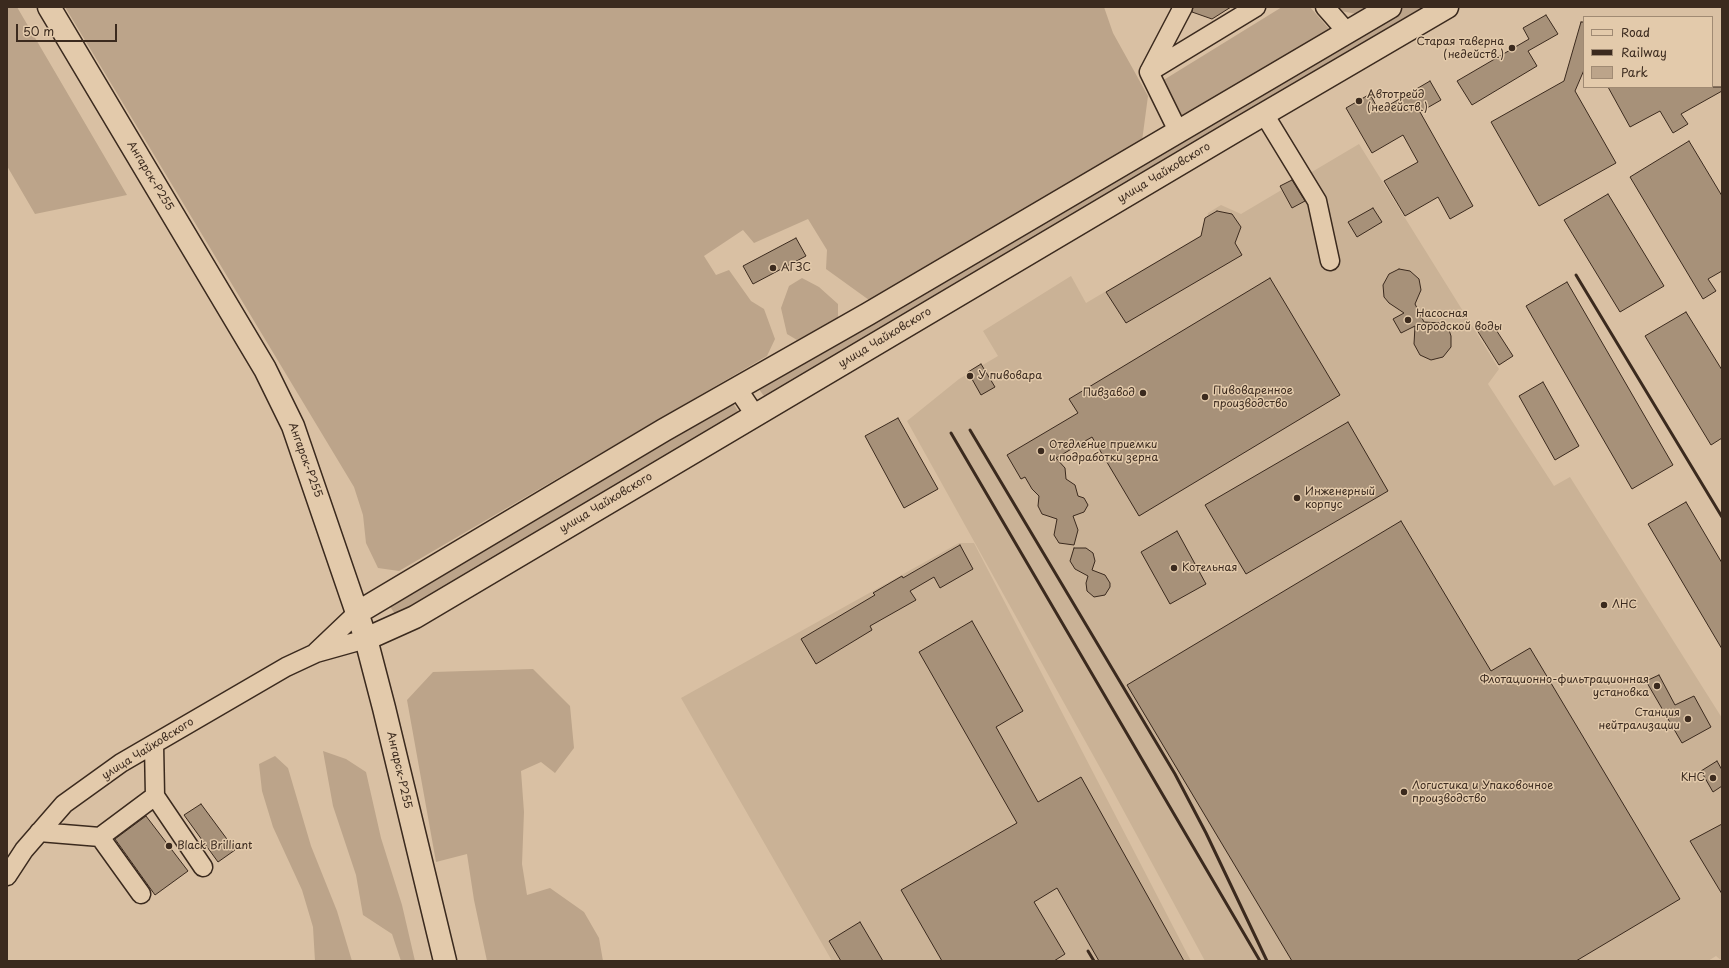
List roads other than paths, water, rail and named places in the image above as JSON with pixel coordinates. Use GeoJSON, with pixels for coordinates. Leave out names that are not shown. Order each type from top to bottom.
{"type":"FeatureCollection","features":[{"type":"Feature","properties":{"kind":"main road","name":"Ангарск-Р255"},"geometry":{"type":"LineString","coordinates":[[49,7],[266,369],[293,426],[366,639],[445,961]]}},
{"type":"Feature","properties":{"kind":"main road","name":"улица Чайковского"},"geometry":{"type":"LineString","coordinates":[[357,613],[664,430],[868,314],[1178,130],[1390,7]]}},
{"type":"Feature","properties":{"kind":"main road","name":"улица Чайковского"},"geometry":{"type":"LineString","coordinates":[[366,639],[415,617],[754,415],[1447,7]]}},
{"type":"Feature","properties":{"kind":"street"},"geometry":{"type":"LineString","coordinates":[[1149,72],[1183,7]]}},
{"type":"Feature","properties":{"kind":"street"},"geometry":{"type":"LineString","coordinates":[[1149,72],[1256,7]]}},
{"type":"Feature","properties":{"kind":"street"},"geometry":{"type":"LineString","coordinates":[[1325,7],[1347,32]]}},
{"type":"Feature","properties":{"kind":"street"},"geometry":{"type":"LineString","coordinates":[[1149,72],[1178,130]]}},
{"type":"Feature","properties":{"kind":"street"},"geometry":{"type":"LineString","coordinates":[[1264,114],[1317,201],[1330,261]]}},
{"type":"Feature","properties":{"kind":"street"},"geometry":{"type":"LineString","coordinates":[[737,388],[754,415]]}},
{"type":"Feature","properties":{"kind":"street","name":"улица Чайковского"},"geometry":{"type":"LineString","coordinates":[[316,653],[357,613]]}},
{"type":"Feature","properties":{"kind":"street","name":"улица Чайковского"},"geometry":{"type":"LineString","coordinates":[[7,876],[24,850],[64,804],[121,763],[286,667],[316,653],[366,639]]}},
{"type":"Feature","properties":{"kind":"street"},"geometry":{"type":"LineString","coordinates":[[154,744],[155,796],[203,867]]}},
{"type":"Feature","properties":{"kind":"street"},"geometry":{"type":"LineString","coordinates":[[39,832],[100,837],[155,796]]}},
{"type":"Feature","properties":{"kind":"street"},"geometry":{"type":"LineString","coordinates":[[100,837],[141,894]]}},
{"type":"Feature","properties":{"kind":"railway"},"geometry":{"type":"LineString","coordinates":[[1576,275],[1722,517]]}},
{"type":"Feature","properties":{"kind":"railway"},"geometry":{"type":"LineString","coordinates":[[970,430],[1175,774],[1206,833],[1267,961]]}},
{"type":"Feature","properties":{"kind":"railway"},"geometry":{"type":"LineString","coordinates":[[951,433],[1260,961]]}},
{"type":"Feature","properties":{"kind":"railway"},"geometry":{"type":"LineString","coordinates":[[1088,951],[1094,961]]}},
{"type":"Feature","properties":{"kind":"place","name":"Старая таверна (недейств.)"},"geometry":{"type":"Point","coordinates":[1512,48]}},
{"type":"Feature","properties":{"kind":"place","name":"Автотрейд (недейств.)"},"geometry":{"type":"Point","coordinates":[1359,101]}},
{"type":"Feature","properties":{"kind":"place","name":"АГЗС"},"geometry":{"type":"Point","coordinates":[773,268]}},
{"type":"Feature","properties":{"kind":"place","name":"Насосная городской воды"},"geometry":{"type":"Point","coordinates":[1408,320]}},
{"type":"Feature","properties":{"kind":"place","name":"У пивовара"},"geometry":{"type":"Point","coordinates":[970,376]}},
{"type":"Feature","properties":{"kind":"place","name":"Пивзавод"},"geometry":{"type":"Point","coordinates":[1143,393]}},
{"type":"Feature","properties":{"kind":"place","name":"Пивоваренное производство"},"geometry":{"type":"Point","coordinates":[1205,397]}},
{"type":"Feature","properties":{"kind":"place","name":"Отедление приемки и подработки зерна"},"geometry":{"type":"Point","coordinates":[1041,451]}},
{"type":"Feature","properties":{"kind":"place","name":"Инженерный корпус"},"geometry":{"type":"Point","coordinates":[1297,498]}},
{"type":"Feature","properties":{"kind":"place","name":"Котельная"},"geometry":{"type":"Point","coordinates":[1174,568]}},
{"type":"Feature","properties":{"kind":"place","name":"ЛНС"},"geometry":{"type":"Point","coordinates":[1604,605]}},
{"type":"Feature","properties":{"kind":"place","name":"Флотационно-фильтрационная установка"},"geometry":{"type":"Point","coordinates":[1657,686]}},
{"type":"Feature","properties":{"kind":"place","name":"Станция нейтрализации"},"geometry":{"type":"Point","coordinates":[1688,719]}},
{"type":"Feature","properties":{"kind":"place","name":"КНС"},"geometry":{"type":"Point","coordinates":[1713,778]}},
{"type":"Feature","properties":{"kind":"place","name":"Логистика и Упаковочное производство"},"geometry":{"type":"Point","coordinates":[1404,792]}},
{"type":"Feature","properties":{"kind":"place","name":"Black Brilliant"},"geometry":{"type":"Point","coordinates":[169,846]}}]}
